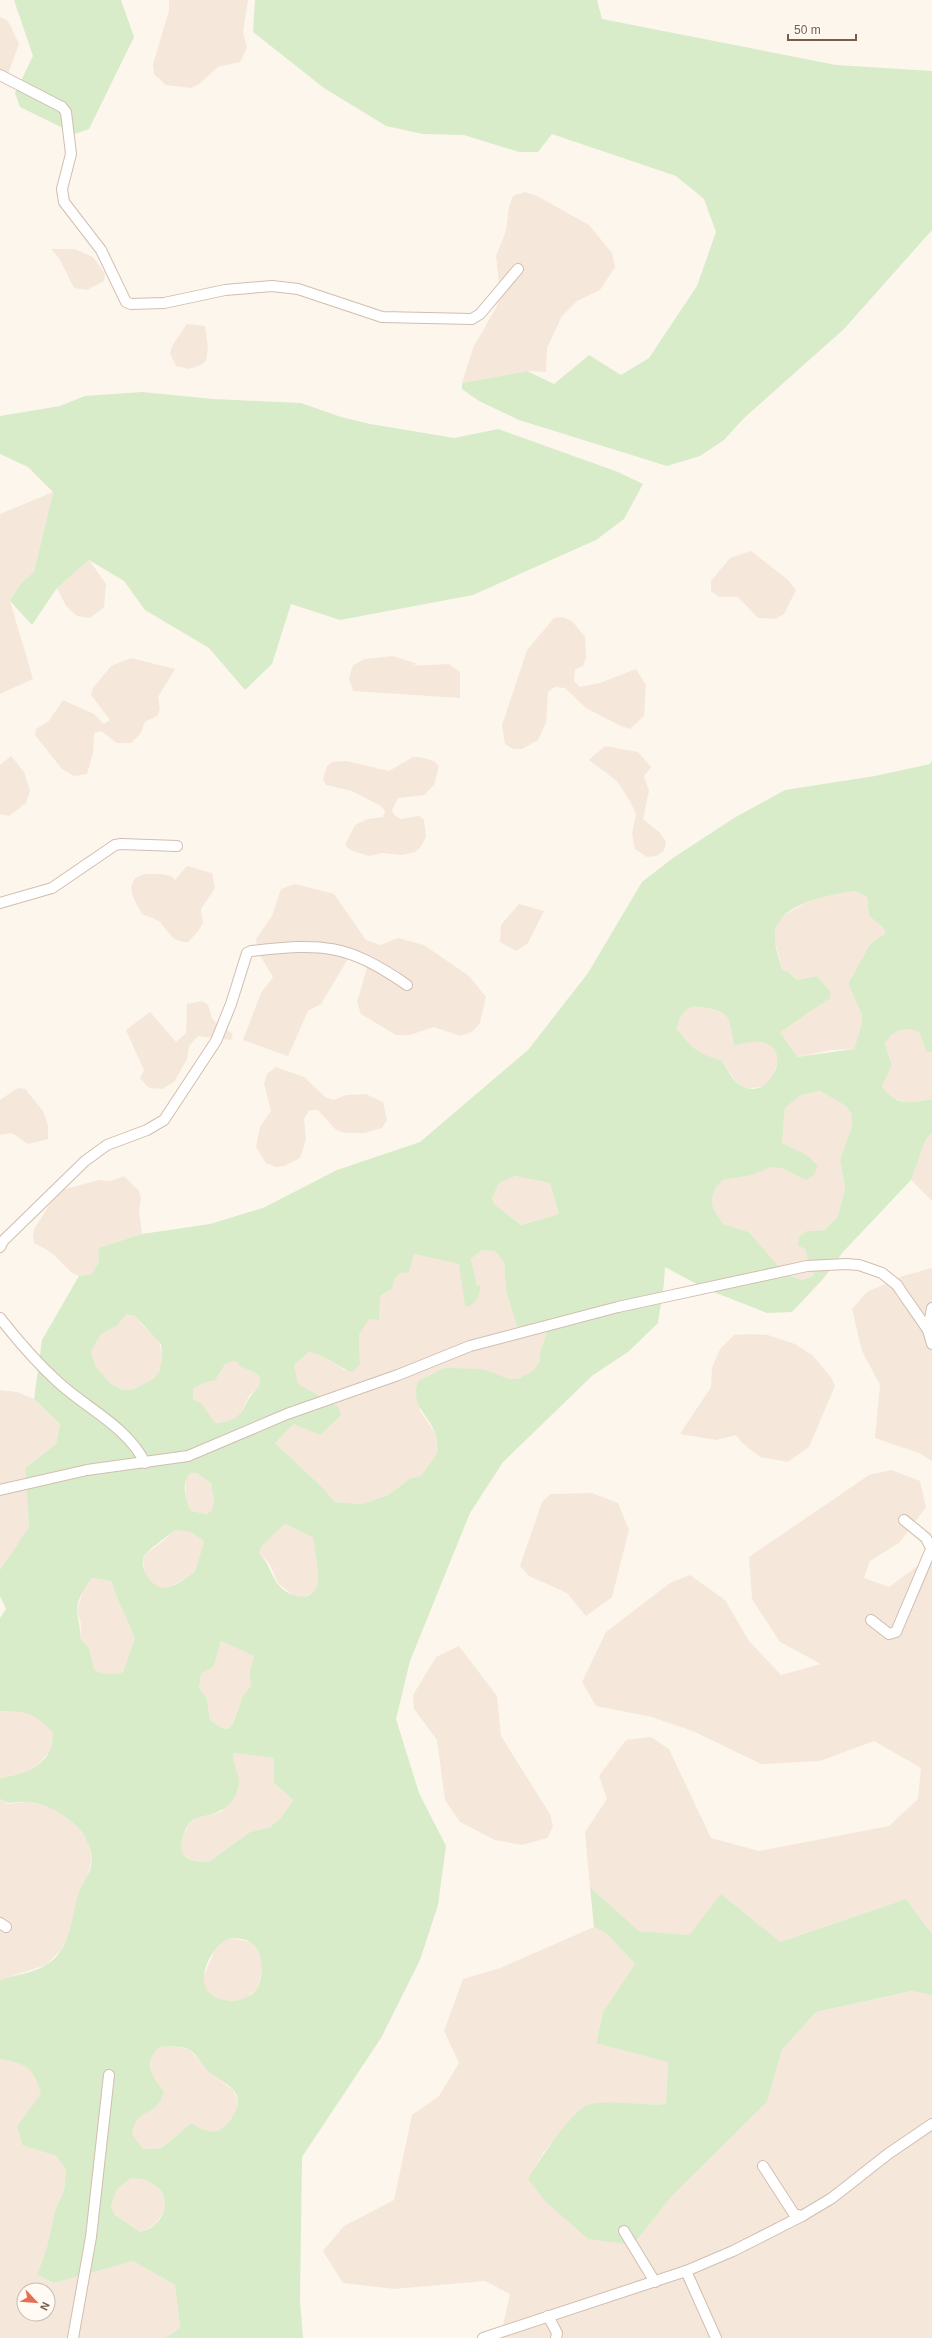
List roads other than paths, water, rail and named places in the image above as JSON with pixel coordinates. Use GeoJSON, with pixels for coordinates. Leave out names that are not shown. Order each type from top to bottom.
{"type":"FeatureCollection","features":[{"type":"Feature","properties":{"kind":"street"},"geometry":{"type":"LineString","coordinates":[[0,75],[62,107],[66,112],[71,154],[62,189],[64,202],[101,250],[123,298],[131,304],[164,303],[225,290],[251,286],[272,286],[298,289],[382,317],[472,320],[480,314],[518,269]]}},
{"type":"Feature","properties":{"kind":"street"},"geometry":{"type":"LineString","coordinates":[[0,903],[52,888],[115,845],[177,846]]}},
{"type":"Feature","properties":{"kind":"street"},"geometry":{"type":"LineString","coordinates":[[0,1247],[3,1241],[85,1161],[107,1145],[148,1130],[164,1120],[216,1041],[231,1004],[247,953],[251,951],[301,945],[321,946],[364,959],[407,985]]}},
{"type":"Feature","properties":{"kind":"street"},"geometry":{"type":"LineString","coordinates":[[0,1490],[87,1470],[197,1454],[287,1414],[398,1375],[474,1344],[618,1308],[807,1266],[846,1264],[859,1265],[882,1273],[897,1285],[928,1330],[932,1344]]}},
{"type":"Feature","properties":{"kind":"street"},"geometry":{"type":"LineString","coordinates":[[928,1330],[932,1308]]}},
{"type":"Feature","properties":{"kind":"street"},"geometry":{"type":"LineString","coordinates":[[0,1318],[15,1338],[58,1382],[135,1444],[145,1462]]}},
{"type":"Feature","properties":{"kind":"street"},"geometry":{"type":"LineString","coordinates":[[871,1620],[889,1634],[896,1632],[932,1547],[926,1538],[904,1520]]}},
{"type":"Feature","properties":{"kind":"street"},"geometry":{"type":"LineString","coordinates":[[73,2338],[91,2237],[109,2075]]}},
{"type":"Feature","properties":{"kind":"street"},"geometry":{"type":"LineString","coordinates":[[484,2338],[686,2272],[732,2251],[802,2216],[832,2198],[888,2154],[932,2124]]}},
{"type":"Feature","properties":{"kind":"street"},"geometry":{"type":"LineString","coordinates":[[763,2166],[794,2214],[802,2216]]}},
{"type":"Feature","properties":{"kind":"street"},"geometry":{"type":"LineString","coordinates":[[624,2231],[655,2282]]}},
{"type":"Feature","properties":{"kind":"street"},"geometry":{"type":"LineString","coordinates":[[686,2272],[716,2338]]}},
{"type":"Feature","properties":{"kind":"street"},"geometry":{"type":"LineString","coordinates":[[548,2316],[557,2333],[556,2338]]}}]}
